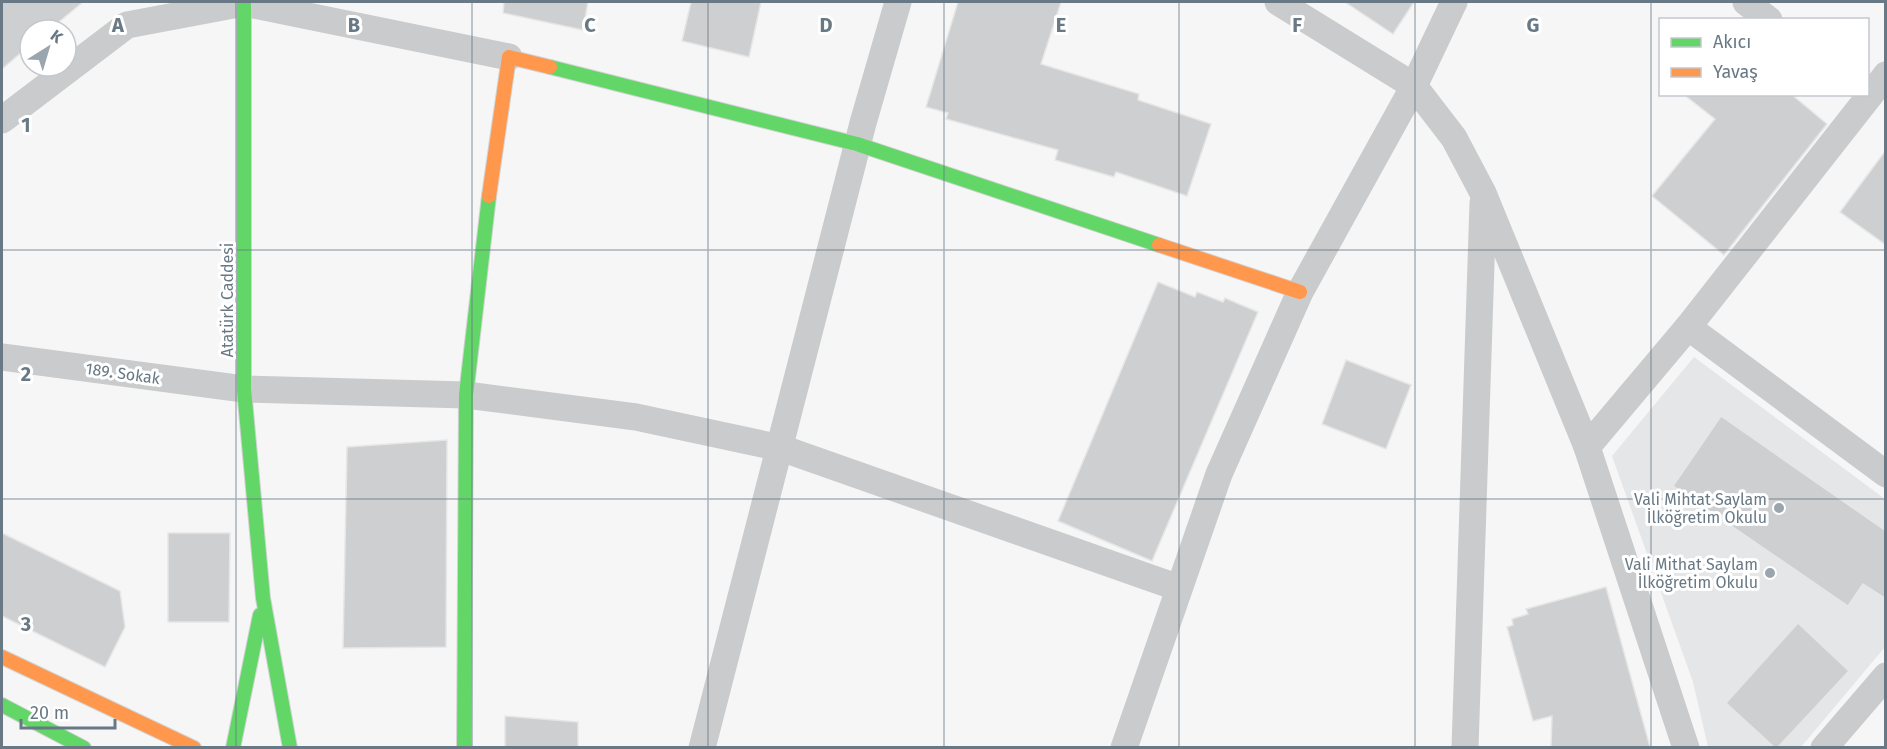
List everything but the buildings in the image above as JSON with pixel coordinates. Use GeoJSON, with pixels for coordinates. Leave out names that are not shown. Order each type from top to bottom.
{"type":"FeatureCollection","features":[{"type":"Feature","properties":{"kind":"street"},"geometry":{"type":"LineString","coordinates":[[2,120],[124,13],[244,2],[509,57],[857,144],[1300,292]]}},
{"type":"Feature","properties":{"kind":"street","name":"Atatürk Caddesi"},"geometry":{"type":"LineString","coordinates":[[244,2],[244,389],[263,598]]}},
{"type":"Feature","properties":{"kind":"street"},"geometry":{"type":"LineString","coordinates":[[702,747],[781,448],[857,144],[898,2]]}},
{"type":"Feature","properties":{"kind":"street"},"geometry":{"type":"LineString","coordinates":[[1278,2],[1414,86],[1454,138],[1483,193],[1587,447],[1686,747]]}},
{"type":"Feature","properties":{"kind":"street"},"geometry":{"type":"LineString","coordinates":[[1124,747],[1219,474],[1300,292],[1414,86],[1454,2]]}},
{"type":"Feature","properties":{"kind":"street"},"geometry":{"type":"LineString","coordinates":[[1746,2],[1766,18]]}},
{"type":"Feature","properties":{"kind":"street"},"geometry":{"type":"LineString","coordinates":[[464,747],[466,395],[489,197],[509,57]]}},
{"type":"Feature","properties":{"kind":"street"},"geometry":{"type":"LineString","coordinates":[[1587,447],[1871,102],[1886,75]]}},
{"type":"Feature","properties":{"kind":"street"},"geometry":{"type":"LineString","coordinates":[[1465,747],[1483,193]]}},
{"type":"Feature","properties":{"kind":"street"},"geometry":{"type":"LineString","coordinates":[[1688,327],[1886,474]]}},
{"type":"Feature","properties":{"kind":"street","name":"189. Sokak"},"geometry":{"type":"LineString","coordinates":[[2,357],[244,389],[466,395],[636,417],[781,448],[1179,588]]}},
{"type":"Feature","properties":{"kind":"street"},"geometry":{"type":"LineString","coordinates":[[233,747],[263,598]]}},
{"type":"Feature","properties":{"kind":"street"},"geometry":{"type":"LineString","coordinates":[[263,598],[290,747]]}},
{"type":"Feature","properties":{"kind":"street"},"geometry":{"type":"LineString","coordinates":[[2,657],[194,747]]}},
{"type":"Feature","properties":{"kind":"street"},"geometry":{"type":"LineString","coordinates":[[1824,747],[1886,676]]}},
{"type":"Feature","properties":{"kind":"street"},"geometry":{"type":"LineString","coordinates":[[2,705],[84,747]]}},
{"type":"Feature","properties":{"kind":"shaded area","name":"Vali Mithat Saylam İlköğretim Okulu"},"geometry":{"type":"Polygon","coordinates":[[[1694,357],[1885,499],[1885,647],[1801,747],[1708,747],[1693,682],[1612,456],[1694,357]]]}},
{"type":"Feature","properties":{"kind":"traffic: fast"},"geometry":{"type":"LineString","coordinates":[[244,2],[244,389],[263,598],[290,748]]}},
{"type":"Feature","properties":{"kind":"traffic: fast"},"geometry":{"type":"LineString","coordinates":[[550,67],[857,144],[1159,245]]}},
{"type":"Feature","properties":{"kind":"traffic: fast"},"geometry":{"type":"LineString","coordinates":[[464,748],[466,395],[489,196]]}},
{"type":"Feature","properties":{"kind":"traffic: fast"},"geometry":{"type":"LineString","coordinates":[[233,748],[260,615]]}},
{"type":"Feature","properties":{"kind":"traffic: fast"},"geometry":{"type":"LineString","coordinates":[[2,705],[84,748]]}},
{"type":"Feature","properties":{"kind":"traffic: slow"},"geometry":{"type":"LineString","coordinates":[[489,196],[509,57],[550,67]]}},
{"type":"Feature","properties":{"kind":"traffic: slow"},"geometry":{"type":"LineString","coordinates":[[1159,245],[1300,292]]}},
{"type":"Feature","properties":{"kind":"traffic: slow"},"geometry":{"type":"LineString","coordinates":[[2,657],[194,748]]}},
{"type":"Feature","properties":{"kind":"place","name":"Vali Mihtat Saylam İlköğretim Okulu"},"geometry":{"type":"Point","coordinates":[1779,508]}},
{"type":"Feature","properties":{"kind":"place","name":"Vali Mithat Saylam İlköğretim Okulu"},"geometry":{"type":"Point","coordinates":[1770,573]}}]}
